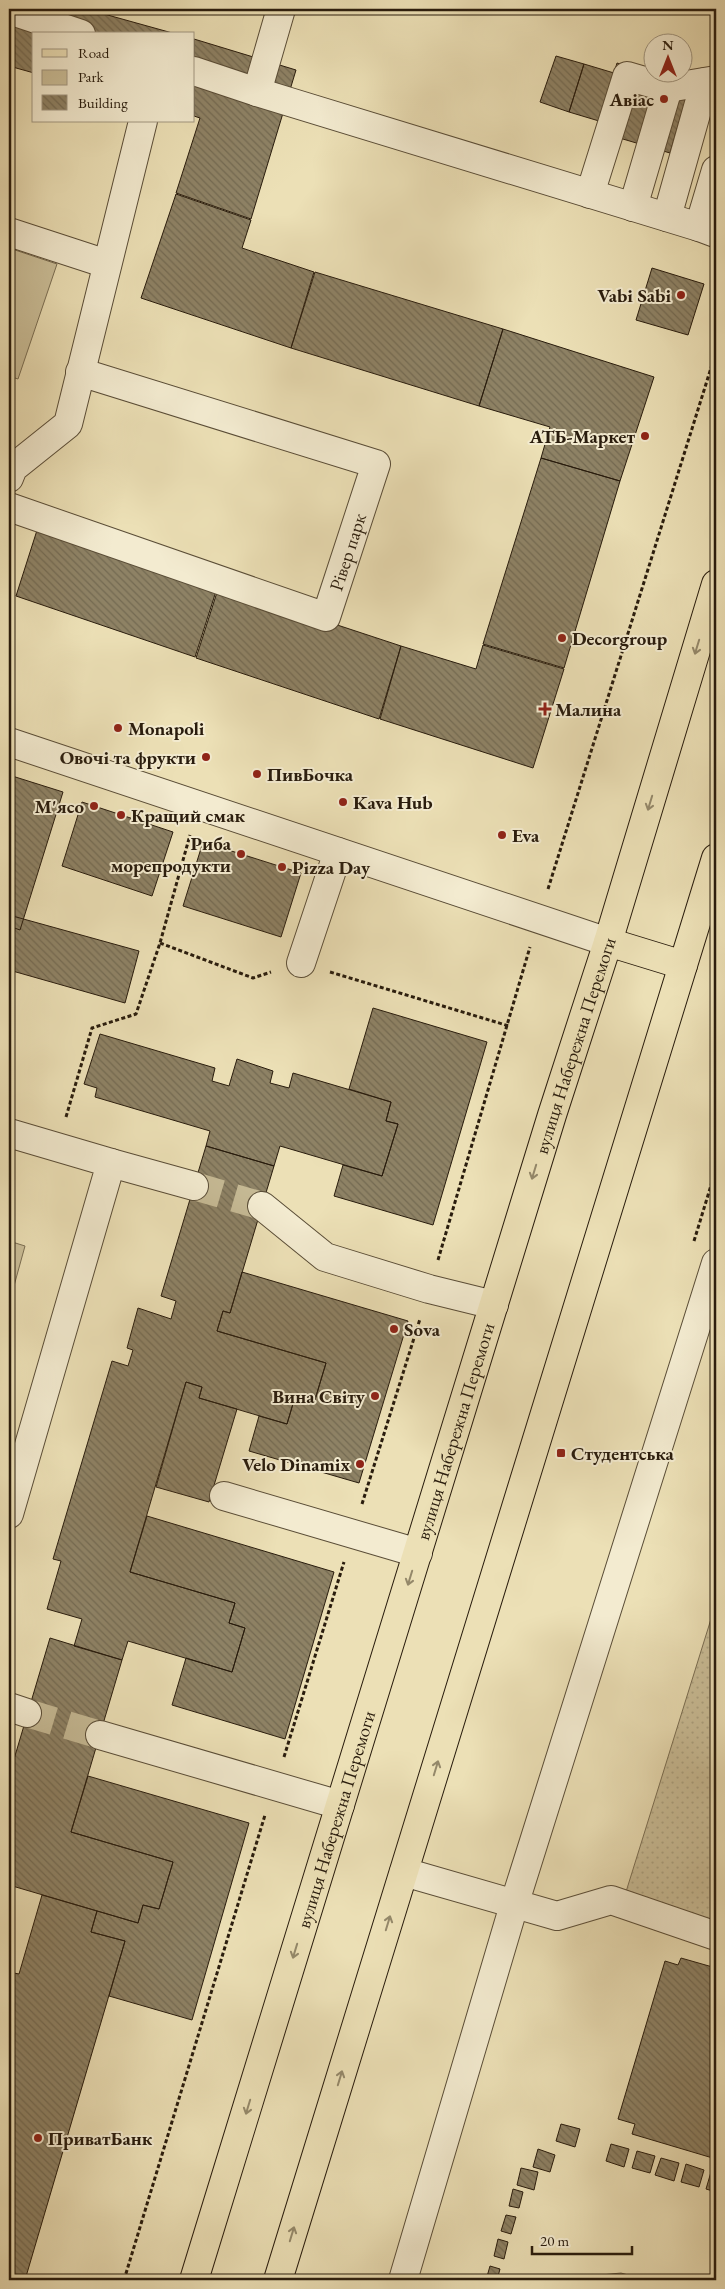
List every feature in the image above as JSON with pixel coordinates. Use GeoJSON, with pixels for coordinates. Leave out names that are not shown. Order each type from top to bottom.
{"type":"FeatureCollection","features":[{"type":"Feature","properties":{"kind":"main road","name":"вулиця Набережна Перемоги"},"geometry":{"type":"LineString","coordinates":[[194,2280],[552,1114],[608,942],[716,584]]}},
{"type":"Feature","properties":{"kind":"main road"},"geometry":{"type":"LineString","coordinates":[[278,2280],[716,858]]}},
{"type":"Feature","properties":{"kind":"main road"},"geometry":{"type":"LineString","coordinates":[[608,942],[683,965]]}},
{"type":"Feature","properties":{"kind":"street"},"geometry":{"type":"LineString","coordinates":[[257,92],[281,9]]}},
{"type":"Feature","properties":{"kind":"street"},"geometry":{"type":"LineString","coordinates":[[9,10],[75,32]]}},
{"type":"Feature","properties":{"kind":"street"},"geometry":{"type":"LineString","coordinates":[[195,71],[708,230],[716,170]]}},
{"type":"Feature","properties":{"kind":"street"},"geometry":{"type":"LineString","coordinates":[[590,194],[627,76],[668,88],[711,81],[667,217]]}},
{"type":"Feature","properties":{"kind":"street"},"geometry":{"type":"LineString","coordinates":[[633,207],[668,88]]}},
{"type":"Feature","properties":{"kind":"street"},"geometry":{"type":"LineString","coordinates":[[9,478],[13,468],[68,424],[143,122]]}},
{"type":"Feature","properties":{"kind":"street"},"geometry":{"type":"LineString","coordinates":[[9,232],[110,253]]}},
{"type":"Feature","properties":{"kind":"street","name":"Рівер парк"},"geometry":{"type":"LineString","coordinates":[[9,507],[326,617],[376,464],[80,372]]}},
{"type":"Feature","properties":{"kind":"street"},"geometry":{"type":"LineString","coordinates":[[9,742],[608,942]]}},
{"type":"Feature","properties":{"kind":"street"},"geometry":{"type":"LineString","coordinates":[[300,963],[338,852]]}},
{"type":"Feature","properties":{"kind":"street"},"geometry":{"type":"LineString","coordinates":[[9,1132],[194,1186]]}},
{"type":"Feature","properties":{"kind":"street"},"geometry":{"type":"LineString","coordinates":[[9,1514],[111,1163]]}},
{"type":"Feature","properties":{"kind":"street"},"geometry":{"type":"LineString","coordinates":[[262,1206],[325,1257],[429,1289],[494,1305]]}},
{"type":"Feature","properties":{"kind":"street"},"geometry":{"type":"LineString","coordinates":[[403,2280],[514,1905],[716,1263]]}},
{"type":"Feature","properties":{"kind":"street"},"geometry":{"type":"LineString","coordinates":[[224,1496],[418,1553]]}},
{"type":"Feature","properties":{"kind":"street"},"geometry":{"type":"LineString","coordinates":[[100,1735],[340,1805]]}},
{"type":"Feature","properties":{"kind":"street"},"geometry":{"type":"LineString","coordinates":[[404,1872],[557,1916],[611,1900],[716,1936]]}},
{"type":"Feature","properties":{"kind":"path"},"geometry":{"type":"LineString","coordinates":[[57,1147],[92,1028],[136,1014],[160,943],[198,806]]}},
{"type":"Feature","properties":{"kind":"path"},"geometry":{"type":"LineString","coordinates":[[160,943],[253,978],[300,963],[508,1026]]}},
{"type":"Feature","properties":{"kind":"green space"},"geometry":{"type":"Polygon","coordinates":[[[9,248],[57,264],[18,379],[9,376],[9,248]]]}},
{"type":"Feature","properties":{"kind":"green space"},"geometry":{"type":"Polygon","coordinates":[[[9,1241],[25,1246],[9,1304],[9,1241]]]}},
{"type":"Feature","properties":{"kind":"green space"},"geometry":{"type":"Polygon","coordinates":[[[716,1603],[716,1923],[625,1895],[716,1603]]]}},
{"type":"Feature","properties":{"kind":"water"},"geometry":{"type":"Polygon","coordinates":[[[621,2273],[646,2280],[587,2280],[601,2275],[621,2273]]]}},
{"type":"Feature","properties":{"kind":"building"},"geometry":{"type":"Polygon","coordinates":[[[9,9],[86,9],[169,32],[32,32],[32,72],[9,66],[9,9]]]}},
{"type":"Feature","properties":{"kind":"building"},"geometry":{"type":"Polygon","coordinates":[[[195,39],[296,70],[251,219],[176,193],[200,118],[195,116],[195,39]]]}},
{"type":"Feature","properties":{"kind":"building"},"geometry":{"type":"Polygon","coordinates":[[[556,56],[584,64],[569,112],[540,102],[556,56]]]}},
{"type":"Feature","properties":{"kind":"building"},"geometry":{"type":"Polygon","coordinates":[[[617,63],[642,71],[642,82],[680,82],[690,85],[670,153],[596,131],[599,121],[569,112],[584,64],[614,73],[617,63]]]}},
{"type":"Feature","properties":{"kind":"building"},"geometry":{"type":"Polygon","coordinates":[[[176,194],[251,220],[242,248],[314,272],[291,348],[141,298],[176,194]]]}},
{"type":"Feature","properties":{"kind":"building"},"geometry":{"type":"Polygon","coordinates":[[[652,268],[704,284],[688,335],[636,320],[652,268]]]}},
{"type":"Feature","properties":{"kind":"building"},"geometry":{"type":"Polygon","coordinates":[[[315,272],[503,329],[479,406],[291,348],[315,272]]]}},
{"type":"Feature","properties":{"kind":"building"},"geometry":{"type":"Polygon","coordinates":[[[503,329],[654,377],[620,481],[541,458],[550,427],[479,406],[503,329]]]}},
{"type":"Feature","properties":{"kind":"building"},"geometry":{"type":"Polygon","coordinates":[[[541,458],[620,481],[564,668],[483,644],[541,458]]]}},
{"type":"Feature","properties":{"kind":"building"},"geometry":{"type":"Polygon","coordinates":[[[39,524],[218,585],[195,657],[16,596],[39,524]]]}},
{"type":"Feature","properties":{"kind":"building"},"geometry":{"type":"Polygon","coordinates":[[[219,586],[401,646],[379,719],[196,658],[219,586]]]}},
{"type":"Feature","properties":{"kind":"building"},"geometry":{"type":"Polygon","coordinates":[[[483,645],[564,669],[533,768],[380,719],[401,646],[476,669],[483,645]]]}},
{"type":"Feature","properties":{"kind":"building"},"geometry":{"type":"Polygon","coordinates":[[[9,775],[63,792],[20,930],[9,926],[9,775]]]}},
{"type":"Feature","properties":{"kind":"building"},"geometry":{"type":"Polygon","coordinates":[[[82,802],[173,832],[152,896],[62,866],[82,802]]]}},
{"type":"Feature","properties":{"kind":"building"},"geometry":{"type":"Polygon","coordinates":[[[203,842],[301,873],[281,937],[183,906],[203,842]]]}},
{"type":"Feature","properties":{"kind":"building"},"geometry":{"type":"Polygon","coordinates":[[[9,915],[139,951],[125,1003],[9,970],[9,915]]]}},
{"type":"Feature","properties":{"kind":"building"},"geometry":{"type":"Polygon","coordinates":[[[373,1008],[487,1042],[433,1225],[334,1196],[343,1165],[382,1176],[398,1124],[386,1121],[391,1102],[349,1089],[373,1008]]]}},
{"type":"Feature","properties":{"kind":"building"},"geometry":{"type":"Polygon","coordinates":[[[100,1034],[215,1068],[212,1081],[229,1086],[237,1059],[273,1071],[270,1083],[289,1088],[293,1073],[391,1102],[386,1121],[398,1124],[382,1176],[280,1146],[274,1166],[206,1146],[210,1131],[95,1097],[97,1088],[84,1084],[100,1034]]]}},
{"type":"Feature","properties":{"kind":"building"},"geometry":{"type":"Polygon","coordinates":[[[206,1146],[274,1166],[230,1313],[223,1311],[217,1331],[326,1363],[314,1403],[295,1397],[287,1424],[199,1398],[202,1387],[186,1382],[130,1572],[235,1603],[229,1623],[245,1628],[232,1672],[128,1641],[122,1660],[74,1646],[82,1619],[47,1609],[61,1561],[53,1559],[112,1361],[128,1366],[133,1350],[127,1348],[138,1308],[171,1319],[176,1301],[161,1296],[206,1146]]]}},
{"type":"Feature","properties":{"kind":"building"},"geometry":{"type":"Polygon","coordinates":[[[242,1272],[408,1321],[359,1483],[249,1451],[259,1416],[287,1424],[295,1397],[314,1403],[326,1363],[217,1331],[223,1311],[230,1313],[242,1272]]]}},
{"type":"Feature","properties":{"kind":"building"},"geometry":{"type":"Polygon","coordinates":[[[186,1382],[202,1387],[199,1398],[237,1409],[209,1502],[156,1487],[186,1382]]]}},
{"type":"Feature","properties":{"kind":"building"},"geometry":{"type":"Polygon","coordinates":[[[147,1516],[334,1572],[285,1739],[172,1705],[186,1658],[232,1672],[245,1628],[229,1623],[235,1603],[130,1572],[147,1516]]]}},
{"type":"Feature","properties":{"kind":"building"},"geometry":{"type":"Polygon","coordinates":[[[50,1638],[122,1660],[71,1832],[173,1862],[159,1909],[143,1905],[138,1923],[9,1885],[9,1776],[50,1638]]]}},
{"type":"Feature","properties":{"kind":"building"},"geometry":{"type":"Polygon","coordinates":[[[88,1776],[249,1823],[192,2020],[109,1996],[125,1941],[91,1932],[97,1911],[138,1923],[143,1905],[159,1909],[173,1862],[71,1832],[88,1776]]]}},
{"type":"Feature","properties":{"kind":"building","name":"ПриватБанк"},"geometry":{"type":"Polygon","coordinates":[[[42,1895],[97,1911],[91,1932],[125,1941],[25,2280],[9,2280],[9,1972],[19,1974],[42,1895]]]}},
{"type":"Feature","properties":{"kind":"building"},"geometry":{"type":"Polygon","coordinates":[[[681,1958],[716,1968],[716,2159],[632,2134],[635,2124],[618,2119],[665,1961],[678,1965],[681,1958]]]}},
{"type":"Feature","properties":{"kind":"building"},"geometry":{"type":"Polygon","coordinates":[[[561,2124],[580,2129],[575,2147],[556,2141],[561,2124]]]}},
{"type":"Feature","properties":{"kind":"building"},"geometry":{"type":"Polygon","coordinates":[[[611,2144],[629,2149],[624,2167],[606,2161],[611,2144]]]}},
{"type":"Feature","properties":{"kind":"building"},"geometry":{"type":"Polygon","coordinates":[[[538,2149],[555,2155],[550,2172],[533,2167],[538,2149]]]}},
{"type":"Feature","properties":{"kind":"building"},"geometry":{"type":"Polygon","coordinates":[[[637,2151],[655,2156],[650,2173],[632,2168],[637,2151]]]}},
{"type":"Feature","properties":{"kind":"building"},"geometry":{"type":"Polygon","coordinates":[[[661,2158],[679,2163],[674,2181],[655,2175],[661,2158]]]}},
{"type":"Feature","properties":{"kind":"building"},"geometry":{"type":"Polygon","coordinates":[[[686,2164],[704,2170],[699,2187],[681,2182],[686,2164]]]}},
{"type":"Feature","properties":{"kind":"building"},"geometry":{"type":"Polygon","coordinates":[[[521,2168],[538,2172],[534,2190],[517,2185],[521,2168]]]}},
{"type":"Feature","properties":{"kind":"building"},"geometry":{"type":"Polygon","coordinates":[[[711,2172],[716,2173],[716,2192],[706,2189],[711,2172]]]}},
{"type":"Feature","properties":{"kind":"building"},"geometry":{"type":"Polygon","coordinates":[[[513,2189],[523,2192],[519,2208],[509,2206],[513,2189]]]}},
{"type":"Feature","properties":{"kind":"building"},"geometry":{"type":"Polygon","coordinates":[[[506,2215],[516,2217],[511,2234],[501,2231],[506,2215]]]}},
{"type":"Feature","properties":{"kind":"building"},"geometry":{"type":"Polygon","coordinates":[[[498,2239],[508,2242],[504,2259],[494,2256],[498,2239]]]}},
{"type":"Feature","properties":{"kind":"building"},"geometry":{"type":"Polygon","coordinates":[[[490,2266],[500,2269],[497,2280],[486,2280],[490,2266]]]}},
{"type":"Feature","properties":{"kind":"tunnel"},"geometry":{"type":"LineString","coordinates":[[194,1186],[262,1206]]}},
{"type":"Feature","properties":{"kind":"tunnel"},"geometry":{"type":"LineString","coordinates":[[27,1713],[100,1735]]}},
{"type":"Feature","properties":{"kind":"place","name":"Авіас"},"geometry":{"type":"Point","coordinates":[664,99]}},
{"type":"Feature","properties":{"kind":"place","name":"Vabi Sabi"},"geometry":{"type":"Point","coordinates":[681,295]}},
{"type":"Feature","properties":{"kind":"place","name":"АТБ-Маркет"},"geometry":{"type":"Point","coordinates":[645,436]}},
{"type":"Feature","properties":{"kind":"place","name":"Decorgroup"},"geometry":{"type":"Point","coordinates":[562,638]}},
{"type":"Feature","properties":{"kind":"place","name":"Малина"},"geometry":{"type":"Point","coordinates":[545,709]}},
{"type":"Feature","properties":{"kind":"place","name":"Monapoli"},"geometry":{"type":"Point","coordinates":[118,728]}},
{"type":"Feature","properties":{"kind":"place","name":"Овочі та фрукти"},"geometry":{"type":"Point","coordinates":[206,757]}},
{"type":"Feature","properties":{"kind":"place","name":"ПивБочка"},"geometry":{"type":"Point","coordinates":[257,774]}},
{"type":"Feature","properties":{"kind":"place","name":"Kava Hub"},"geometry":{"type":"Point","coordinates":[343,802]}},
{"type":"Feature","properties":{"kind":"place","name":"М'ясо"},"geometry":{"type":"Point","coordinates":[94,806]}},
{"type":"Feature","properties":{"kind":"place","name":"Кращий смак"},"geometry":{"type":"Point","coordinates":[121,815]}},
{"type":"Feature","properties":{"kind":"place","name":"Eva"},"geometry":{"type":"Point","coordinates":[502,835]}},
{"type":"Feature","properties":{"kind":"place","name":"Риба морепродукти"},"geometry":{"type":"Point","coordinates":[241,854]}},
{"type":"Feature","properties":{"kind":"place","name":"Pizza Day"},"geometry":{"type":"Point","coordinates":[282,867]}},
{"type":"Feature","properties":{"kind":"place","name":"Sova"},"geometry":{"type":"Point","coordinates":[394,1329]}},
{"type":"Feature","properties":{"kind":"place","name":"Вина Світу"},"geometry":{"type":"Point","coordinates":[375,1396]}},
{"type":"Feature","properties":{"kind":"place","name":"Студентська"},"geometry":{"type":"Point","coordinates":[561,1453]}},
{"type":"Feature","properties":{"kind":"place","name":"Velo Dinamix"},"geometry":{"type":"Point","coordinates":[360,1464]}},
{"type":"Feature","properties":{"kind":"place","name":"ПриватБанк"},"geometry":{"type":"Point","coordinates":[38,2138]}}]}
